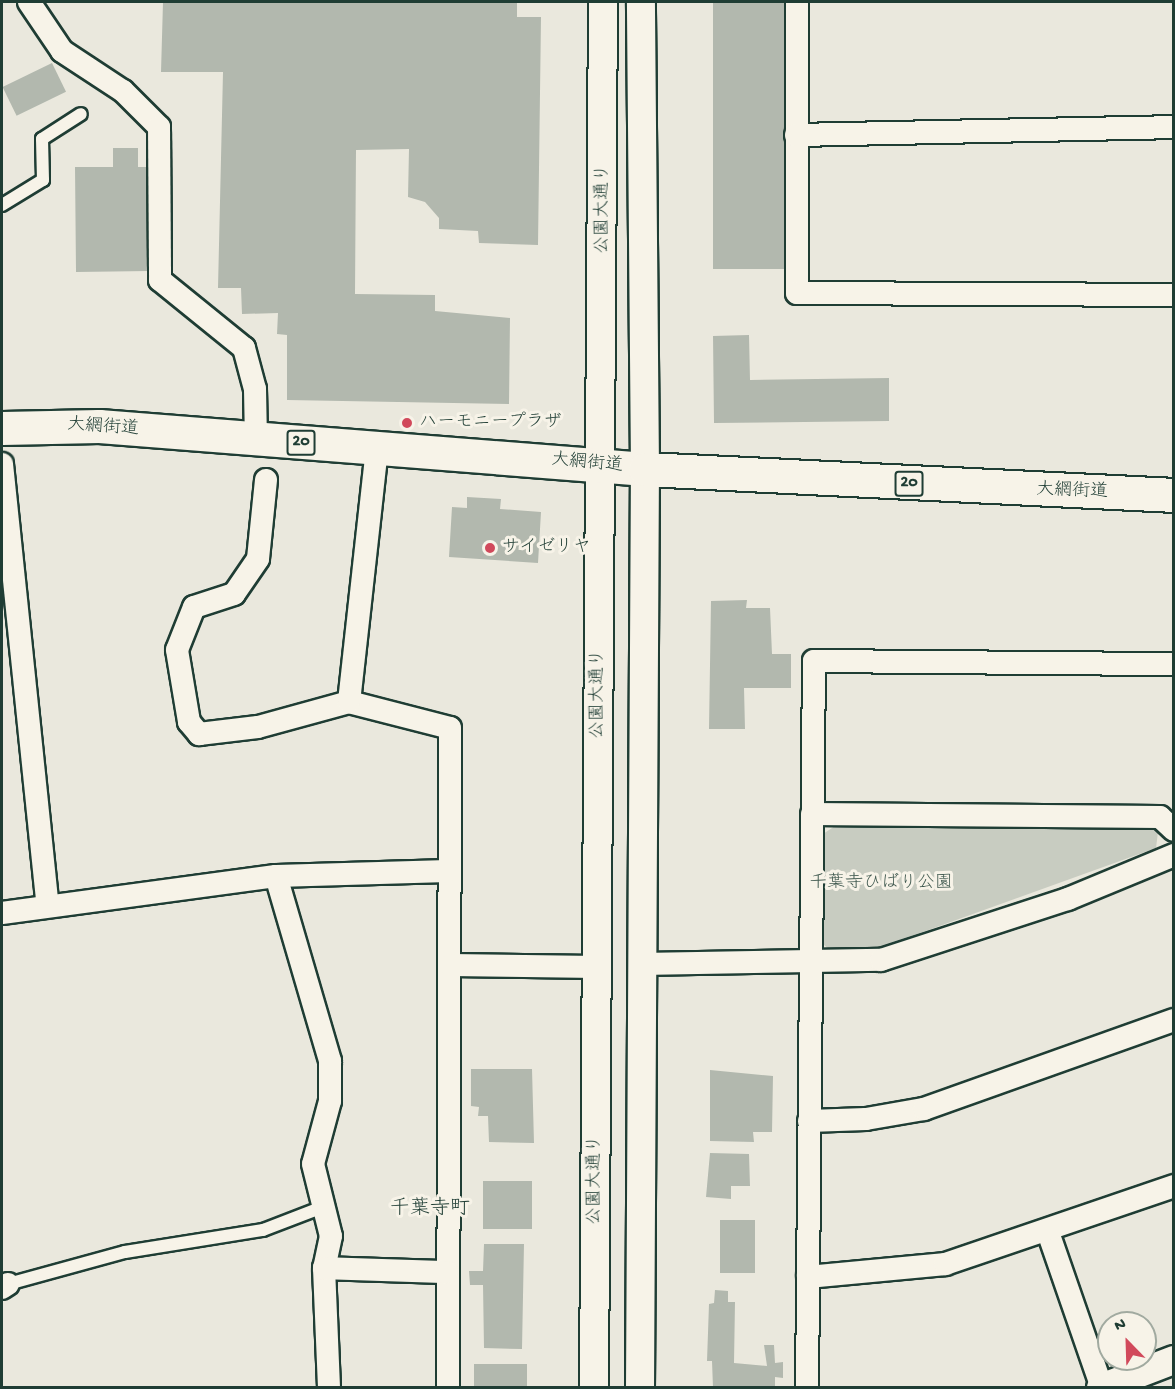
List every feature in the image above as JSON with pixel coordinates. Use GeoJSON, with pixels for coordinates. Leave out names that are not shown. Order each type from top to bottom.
{"type":"FeatureCollection","features":[{"type":"Feature","properties":{"kind":"main road","name":"大網街道"},"geometry":{"type":"LineString","coordinates":[[2,428],[99,426],[645,469],[1173,495]]}},
{"type":"Feature","properties":{"kind":"street"},"geometry":{"type":"LineString","coordinates":[[29,2],[62,51],[123,91],[159,127],[160,280],[244,348],[255,388],[256,440]]}},
{"type":"Feature","properties":{"kind":"street","name":"公園大通り"},"geometry":{"type":"LineString","coordinates":[[594,1388],[603,2]]}},
{"type":"Feature","properties":{"kind":"street"},"geometry":{"type":"LineString","coordinates":[[640,1388],[645,469],[641,2]]}},
{"type":"Feature","properties":{"kind":"street"},"geometry":{"type":"LineString","coordinates":[[797,2],[797,293],[1173,295]]}},
{"type":"Feature","properties":{"kind":"street"},"geometry":{"type":"LineString","coordinates":[[796,135],[1173,127]]}},
{"type":"Feature","properties":{"kind":"street"},"geometry":{"type":"LineString","coordinates":[[349,702],[377,448]]}},
{"type":"Feature","properties":{"kind":"street"},"geometry":{"type":"LineString","coordinates":[[2,464],[48,906]]}},
{"type":"Feature","properties":{"kind":"street"},"geometry":{"type":"LineString","coordinates":[[266,480],[258,559],[234,594],[194,607],[177,650],[189,722],[199,734],[258,727],[349,702],[450,728],[448,1388]]}},
{"type":"Feature","properties":{"kind":"street"},"geometry":{"type":"LineString","coordinates":[[807,1388],[814,661],[1173,664]]}},
{"type":"Feature","properties":{"kind":"street"},"geometry":{"type":"LineString","coordinates":[[812,814],[1160,817],[1173,830]]}},
{"type":"Feature","properties":{"kind":"street"},"geometry":{"type":"LineString","coordinates":[[641,964],[810,964],[881,960],[1068,899],[1173,855]]}},
{"type":"Feature","properties":{"kind":"street"},"geometry":{"type":"LineString","coordinates":[[2,913],[276,876],[448,871]]}},
{"type":"Feature","properties":{"kind":"street"},"geometry":{"type":"LineString","coordinates":[[276,876],[330,1061],[330,1101],[313,1164],[320,1208],[331,1236],[324,1268],[329,1388]]}},
{"type":"Feature","properties":{"kind":"street"},"geometry":{"type":"LineString","coordinates":[[451,965],[597,967]]}},
{"type":"Feature","properties":{"kind":"street"},"geometry":{"type":"LineString","coordinates":[[809,1121],[866,1119],[924,1109],[1173,1020]]}},
{"type":"Feature","properties":{"kind":"street"},"geometry":{"type":"LineString","coordinates":[[808,1276],[945,1264],[1048,1233],[1173,1186]]}},
{"type":"Feature","properties":{"kind":"street"},"geometry":{"type":"LineString","coordinates":[[1048,1233],[1102,1387],[1173,1360]]}},
{"type":"Feature","properties":{"kind":"street"},"geometry":{"type":"LineString","coordinates":[[324,1268],[447,1272]]}},
{"type":"Feature","properties":{"kind":"lane"},"geometry":{"type":"LineString","coordinates":[[2,205],[43,180],[42,139],[81,114]]}},
{"type":"Feature","properties":{"kind":"lane"},"geometry":{"type":"LineString","coordinates":[[5,1286],[125,1252],[263,1230],[320,1208]]}},
{"type":"Feature","properties":{"kind":"green space","name":"千葉寺ひばり公園"},"geometry":{"type":"Polygon","coordinates":[[[835,826],[1147,826],[1158,832],[1156,848],[884,946],[832,952],[823,944],[823,834],[835,826]]]}},
{"type":"Feature","properties":{"kind":"building"},"geometry":{"type":"Polygon","coordinates":[[[163,2],[517,2],[517,17],[541,17],[538,245],[479,243],[478,231],[439,229],[439,218],[425,202],[408,197],[409,149],[356,150],[355,294],[435,295],[435,311],[510,318],[509,404],[287,400],[287,335],[277,334],[278,313],[242,314],[241,288],[218,288],[223,72],[161,72],[163,2]]]}},
{"type":"Feature","properties":{"kind":"building"},"geometry":{"type":"Polygon","coordinates":[[[713,2],[785,2],[785,269],[713,269],[713,2]]]}},
{"type":"Feature","properties":{"kind":"building"},"geometry":{"type":"Polygon","coordinates":[[[52,63],[66,92],[17,116],[3,87],[52,63]]]}},
{"type":"Feature","properties":{"kind":"building"},"geometry":{"type":"Polygon","coordinates":[[[113,148],[138,148],[138,167],[148,167],[149,271],[76,272],[75,167],[113,167],[113,148]]]}},
{"type":"Feature","properties":{"kind":"building"},"geometry":{"type":"Polygon","coordinates":[[[749,335],[750,380],[889,378],[889,421],[714,423],[713,336],[749,335]]]}},
{"type":"Feature","properties":{"kind":"building"},"geometry":{"type":"Polygon","coordinates":[[[467,497],[501,499],[500,509],[541,512],[538,563],[449,557],[452,507],[467,508],[467,497]]]}},
{"type":"Feature","properties":{"kind":"building"},"geometry":{"type":"Polygon","coordinates":[[[747,600],[746,608],[770,608],[772,654],[791,654],[791,688],[744,688],[745,729],[709,729],[711,601],[747,600]]]}},
{"type":"Feature","properties":{"kind":"building"},"geometry":{"type":"Polygon","coordinates":[[[471,1069],[532,1069],[534,1143],[489,1142],[488,1116],[478,1116],[479,1107],[471,1106],[471,1069]]]}},
{"type":"Feature","properties":{"kind":"building"},"geometry":{"type":"Polygon","coordinates":[[[710,1070],[773,1076],[772,1132],[753,1132],[754,1142],[710,1141],[710,1070]]]}},
{"type":"Feature","properties":{"kind":"building"},"geometry":{"type":"Polygon","coordinates":[[[710,1153],[749,1154],[750,1186],[731,1186],[731,1199],[706,1197],[710,1153]]]}},
{"type":"Feature","properties":{"kind":"building"},"geometry":{"type":"Polygon","coordinates":[[[483,1181],[532,1181],[532,1229],[483,1229],[483,1181]]]}},
{"type":"Feature","properties":{"kind":"building"},"geometry":{"type":"Polygon","coordinates":[[[720,1220],[755,1220],[755,1273],[720,1273],[720,1220]]]}},
{"type":"Feature","properties":{"kind":"building"},"geometry":{"type":"Polygon","coordinates":[[[484,1244],[524,1244],[522,1349],[484,1348],[483,1285],[470,1285],[469,1271],[483,1271],[484,1244]]]}},
{"type":"Feature","properties":{"kind":"building"},"geometry":{"type":"Polygon","coordinates":[[[715,1290],[728,1291],[728,1302],[735,1302],[734,1363],[767,1366],[764,1345],[774,1345],[775,1363],[783,1362],[783,1378],[775,1377],[775,1388],[713,1388],[712,1361],[707,1361],[709,1304],[714,1303],[715,1290]]]}},
{"type":"Feature","properties":{"kind":"building"},"geometry":{"type":"Polygon","coordinates":[[[474,1364],[527,1364],[527,1388],[474,1388],[474,1364]]]}},
{"type":"Feature","properties":{"kind":"place","name":"ハーモニープラザ"},"geometry":{"type":"Point","coordinates":[407,423]}},
{"type":"Feature","properties":{"kind":"place","name":"サイゼリヤ"},"geometry":{"type":"Point","coordinates":[490,548]}},
{"type":"Feature","properties":{"kind":"district","name":"千葉寺町"},"geometry":{"type":"Point","coordinates":[430,1209]}}]}
